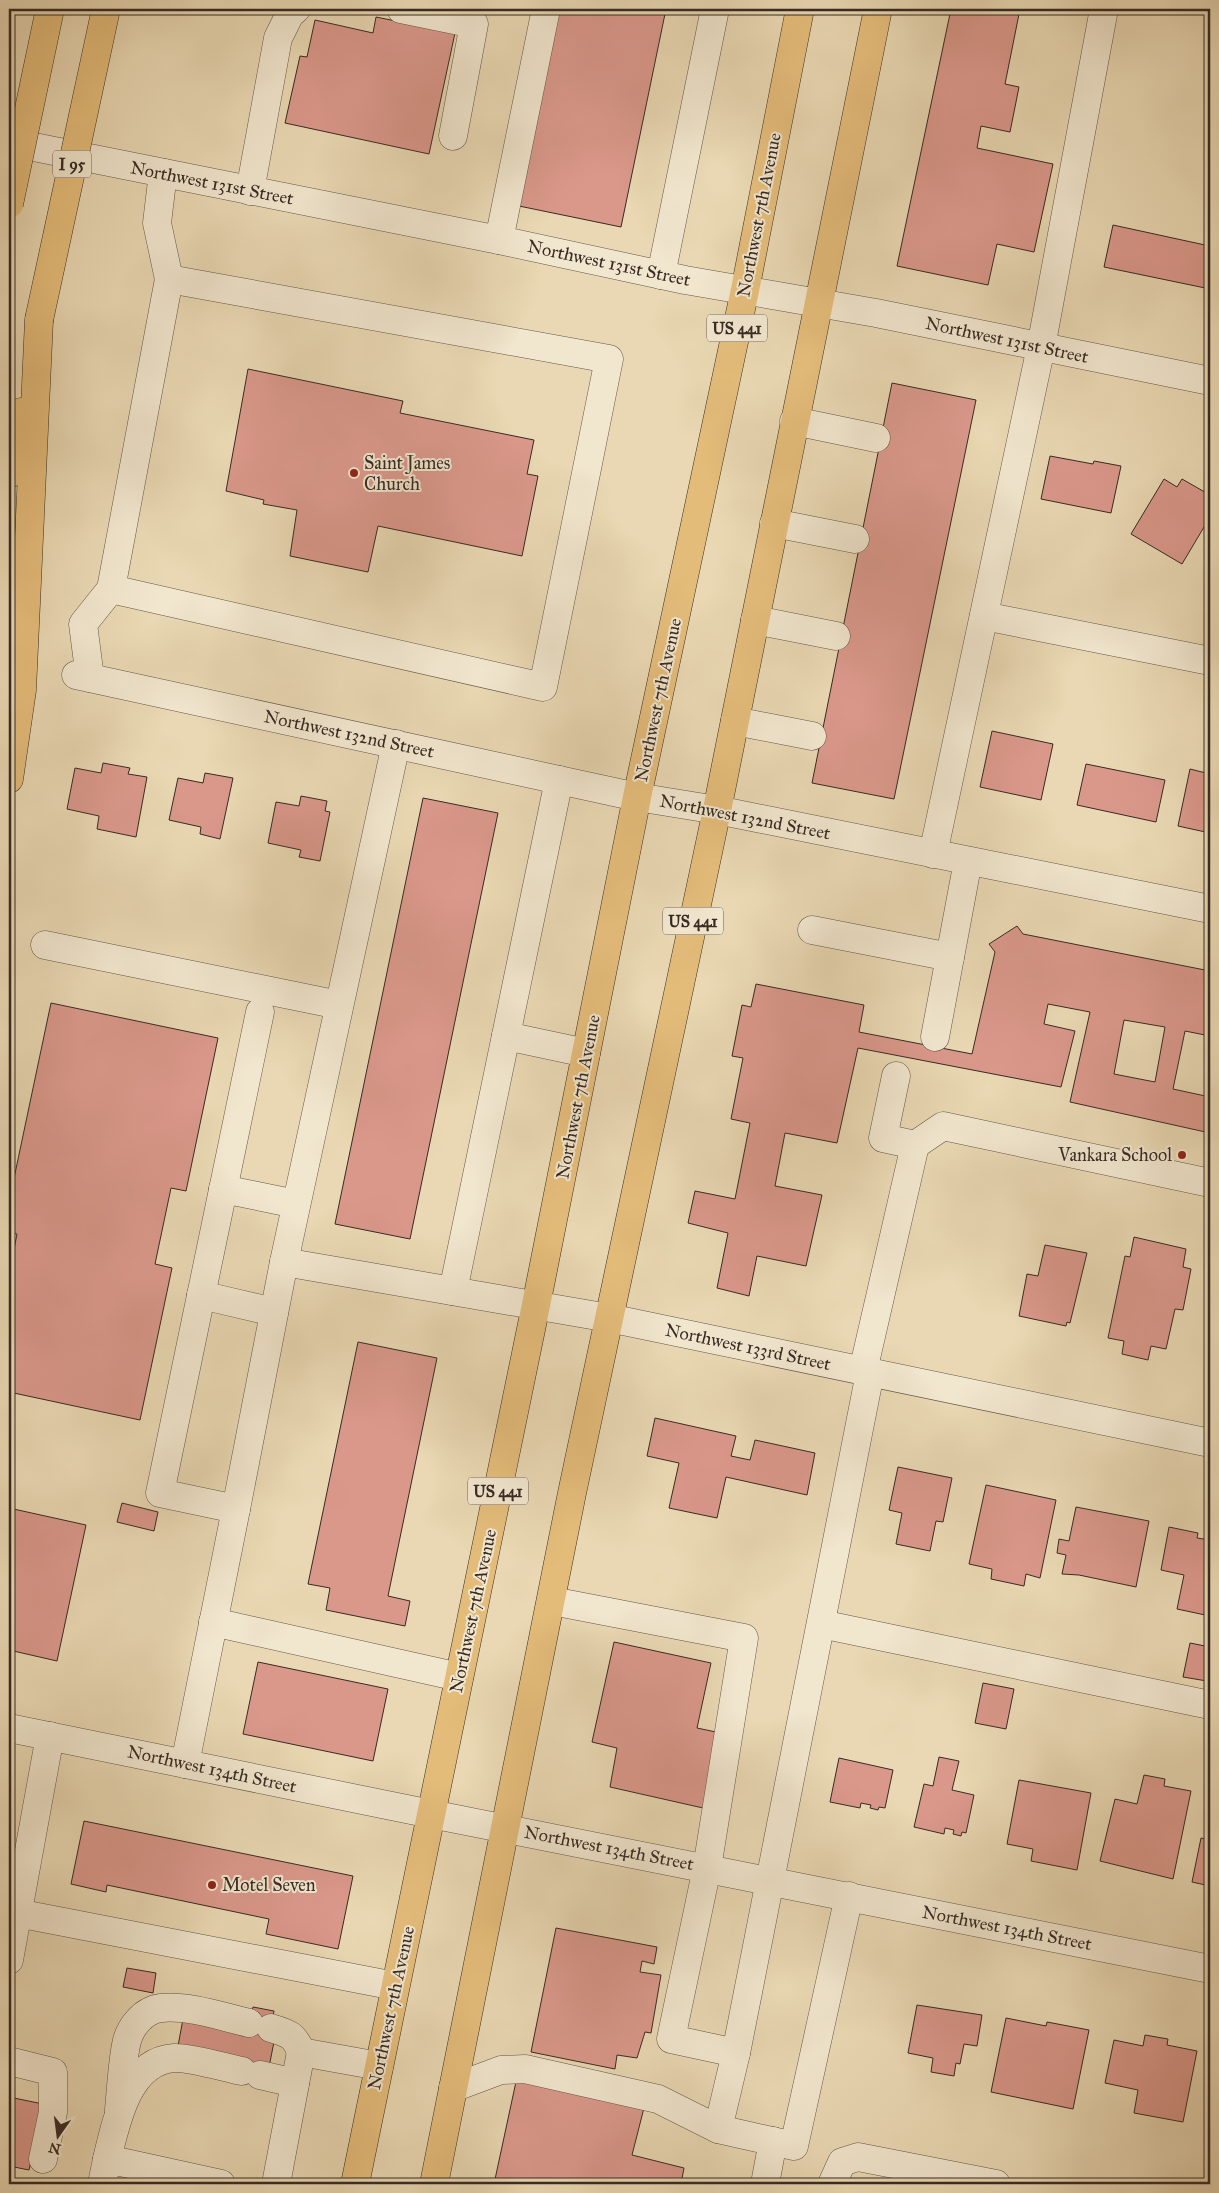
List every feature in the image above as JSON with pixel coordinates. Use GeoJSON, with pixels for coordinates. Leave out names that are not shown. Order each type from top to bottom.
{"type":"FeatureCollection","features":[{"type":"Feature","properties":{"kind":"main road"},"geometry":{"type":"LineString","coordinates":[[9,204],[50,9]]}},
{"type":"Feature","properties":{"kind":"main road","name":"I 95"},"geometry":{"type":"LineString","coordinates":[[9,474],[39,320],[106,9]]}},
{"type":"Feature","properties":{"kind":"main road","name":"Northwest 7th Avenue"},"geometry":{"type":"LineString","coordinates":[[355,2184],[536,1305],[637,797],[745,290],[800,9]]}},
{"type":"Feature","properties":{"kind":"main road","name":"US 441"},"geometry":{"type":"LineString","coordinates":[[434,2184],[552,1601],[572,1493],[717,810],[878,9]]}},
{"type":"Feature","properties":{"kind":"main road"},"geometry":{"type":"LineString","coordinates":[[9,779],[22,690],[39,320]]}},
{"type":"Feature","properties":{"kind":"street"},"geometry":{"type":"LineString","coordinates":[[250,191],[278,38],[290,14],[296,9]]}},
{"type":"Feature","properties":{"kind":"street"},"geometry":{"type":"LineString","coordinates":[[401,9],[474,24],[453,136]]}},
{"type":"Feature","properties":{"kind":"street"},"geometry":{"type":"LineString","coordinates":[[499,240],[546,9]]}},
{"type":"Feature","properties":{"kind":"street"},"geometry":{"type":"LineString","coordinates":[[661,275],[715,9]]}},
{"type":"Feature","properties":{"kind":"street"},"geometry":{"type":"LineString","coordinates":[[934,854],[1041,347],[1104,9]]}},
{"type":"Feature","properties":{"kind":"street","name":"Northwest 131st Street"},"geometry":{"type":"LineString","coordinates":[[9,142],[499,240],[661,275],[876,313],[1210,382]]}},
{"type":"Feature","properties":{"kind":"street"},"geometry":{"type":"LineString","coordinates":[[163,173],[157,223],[169,279],[111,589],[543,687],[609,359],[169,279]]}},
{"type":"Feature","properties":{"kind":"street"},"geometry":{"type":"LineString","coordinates":[[794,421],[876,438]]}},
{"type":"Feature","properties":{"kind":"street"},"geometry":{"type":"LineString","coordinates":[[774,523],[855,539]]}},
{"type":"Feature","properties":{"kind":"street","name":"Northwest 132nd Street"},"geometry":{"type":"LineString","coordinates":[[111,589],[83,624],[83,677],[637,797],[717,810],[1210,910]]}},
{"type":"Feature","properties":{"kind":"street"},"geometry":{"type":"LineString","coordinates":[[984,616],[1210,661]]}},
{"type":"Feature","properties":{"kind":"street"},"geometry":{"type":"LineString","coordinates":[[755,620],[836,636]]}},
{"type":"Feature","properties":{"kind":"street"},"geometry":{"type":"LineString","coordinates":[[735,721],[812,736]]}},
{"type":"Feature","properties":{"kind":"street"},"geometry":{"type":"LineString","coordinates":[[185,1764],[284,1262],[338,1005],[396,744]]}},
{"type":"Feature","properties":{"kind":"street"},"geometry":{"type":"LineString","coordinates":[[453,1291],[559,780]]}},
{"type":"Feature","properties":{"kind":"street"},"geometry":{"type":"LineString","coordinates":[[935,1037],[968,861]]}},
{"type":"Feature","properties":{"kind":"street"},"geometry":{"type":"LineString","coordinates":[[812,933],[950,957]]}},
{"type":"Feature","properties":{"kind":"street"},"geometry":{"type":"LineString","coordinates":[[45,945],[338,1005]]}},
{"type":"Feature","properties":{"kind":"street"},"geometry":{"type":"LineString","coordinates":[[236,1509],[160,1493],[260,1012]]}},
{"type":"Feature","properties":{"kind":"street"},"geometry":{"type":"LineString","coordinates":[[506,1036],[586,1053]]}},
{"type":"Feature","properties":{"kind":"street"},"geometry":{"type":"LineString","coordinates":[[896,1076],[883,1138],[915,1145]]}},
{"type":"Feature","properties":{"kind":"street"},"geometry":{"type":"LineString","coordinates":[[718,2129],[736,2053],[821,1624],[866,1372],[915,1145],[943,1126],[1210,1182]]}},
{"type":"Feature","properties":{"kind":"street"},"geometry":{"type":"LineString","coordinates":[[223,1189],[296,1204]]}},
{"type":"Feature","properties":{"kind":"street","name":"Northwest 133rd Street"},"geometry":{"type":"LineString","coordinates":[[284,1262],[608,1318],[1210,1443]]}},
{"type":"Feature","properties":{"kind":"street"},"geometry":{"type":"LineString","coordinates":[[201,1295],[274,1312]]}},
{"type":"Feature","properties":{"kind":"street"},"geometry":{"type":"LineString","coordinates":[[552,1601],[744,1638],[707,1868],[671,2039],[736,2053]]}},
{"type":"Feature","properties":{"kind":"street"},"geometry":{"type":"LineString","coordinates":[[213,1622],[459,1677]]}},
{"type":"Feature","properties":{"kind":"street"},"geometry":{"type":"LineString","coordinates":[[821,1624],[1210,1705]]}},
{"type":"Feature","properties":{"kind":"street","name":"Northwest 134th Street"},"geometry":{"type":"LineString","coordinates":[[9,1728],[431,1814],[1210,1968]]}},
{"type":"Feature","properties":{"kind":"street"},"geometry":{"type":"LineString","coordinates":[[9,1960],[50,1736]]}},
{"type":"Feature","properties":{"kind":"street"},"geometry":{"type":"LineString","coordinates":[[453,2088],[501,2070],[525,2069],[658,2099],[718,2129],[794,2146],[849,1896]]}},
{"type":"Feature","properties":{"kind":"street"},"geometry":{"type":"LineString","coordinates":[[17,1913],[395,1986]]}},
{"type":"Feature","properties":{"kind":"street"},"geometry":{"type":"LineString","coordinates":[[220,2184],[104,2171],[119,2110],[126,2043],[132,2028],[142,2016],[160,2008],[186,2009],[260,2025],[286,2032],[297,2040],[301,2052],[276,2184]]}},
{"type":"Feature","properties":{"kind":"street"},"geometry":{"type":"LineString","coordinates":[[301,2052],[379,2066]]}},
{"type":"Feature","properties":{"kind":"street"},"geometry":{"type":"LineString","coordinates":[[119,2110],[144,2069],[157,2061],[176,2058],[295,2083]]}},
{"type":"Feature","properties":{"kind":"street"},"geometry":{"type":"LineString","coordinates":[[9,2061],[53,2072],[53,2112],[43,2159]]}},
{"type":"Feature","properties":{"kind":"street"},"geometry":{"type":"LineString","coordinates":[[765,2184],[773,2141]]}},
{"type":"Feature","properties":{"kind":"street"},"geometry":{"type":"LineString","coordinates":[[832,2184],[842,2162],[858,2157],[996,2184]]}},
{"type":"Feature","properties":{"kind":"building"},"geometry":{"type":"Polygon","coordinates":[[[559,9],[666,9],[621,227],[519,206],[559,9]]]}},
{"type":"Feature","properties":{"kind":"building"},"geometry":{"type":"Polygon","coordinates":[[[951,9],[1020,9],[1005,84],[1019,87],[1010,132],[981,126],[977,148],[1053,164],[1034,252],[997,244],[988,285],[897,266],[951,9]]]}},
{"type":"Feature","properties":{"kind":"building"},"geometry":{"type":"Polygon","coordinates":[[[376,17],[455,33],[429,154],[285,123],[300,56],[307,57],[315,20],[373,33],[376,17]]]}},
{"type":"Feature","properties":{"kind":"building"},"geometry":{"type":"Polygon","coordinates":[[[1210,220],[1210,289],[1104,267],[1113,225],[1205,245],[1210,220]]]}},
{"type":"Feature","properties":{"kind":"building"},"geometry":{"type":"Polygon","coordinates":[[[248,369],[403,401],[400,413],[534,440],[527,474],[538,476],[522,556],[378,526],[368,572],[290,556],[297,510],[263,504],[264,500],[226,491],[248,369]]]}},
{"type":"Feature","properties":{"kind":"building"},"geometry":{"type":"Polygon","coordinates":[[[892,383],[976,400],[894,799],[812,783],[892,383]]]}},
{"type":"Feature","properties":{"kind":"building"},"geometry":{"type":"Polygon","coordinates":[[[1050,456],[1093,464],[1094,461],[1121,466],[1111,513],[1041,499],[1050,456]]]}},
{"type":"Feature","properties":{"kind":"building"},"geometry":{"type":"Polygon","coordinates":[[[1164,479],[1177,487],[1182,479],[1210,495],[1210,517],[1182,564],[1131,534],[1164,479]]]}},
{"type":"Feature","properties":{"kind":"building"},"geometry":{"type":"Polygon","coordinates":[[[992,731],[1053,744],[1041,800],[980,787],[992,731]]]}},
{"type":"Feature","properties":{"kind":"building"},"geometry":{"type":"Polygon","coordinates":[[[103,763],[130,768],[128,774],[147,777],[136,837],[97,829],[99,816],[67,809],[75,768],[101,773],[103,763]]]}},
{"type":"Feature","properties":{"kind":"building"},"geometry":{"type":"Polygon","coordinates":[[[1086,764],[1165,780],[1156,822],[1077,805],[1086,764]]]}},
{"type":"Feature","properties":{"kind":"building"},"geometry":{"type":"Polygon","coordinates":[[[1190,769],[1210,774],[1210,833],[1178,826],[1190,769]]]}},
{"type":"Feature","properties":{"kind":"building"},"geometry":{"type":"Polygon","coordinates":[[[205,773],[233,778],[220,839],[200,834],[201,827],[169,820],[178,778],[203,783],[205,773]]]}},
{"type":"Feature","properties":{"kind":"building"},"geometry":{"type":"Polygon","coordinates":[[[301,796],[327,801],[325,811],[330,812],[320,861],[299,857],[301,850],[268,843],[276,802],[299,806],[301,796]]]}},
{"type":"Feature","properties":{"kind":"building"},"geometry":{"type":"Polygon","coordinates":[[[423,798],[498,813],[410,1239],[335,1224],[423,798]]]}},
{"type":"Feature","properties":{"kind":"building"},"geometry":{"type":"Polygon","coordinates":[[[1017,926],[1023,934],[1210,971],[1210,1036],[1185,1031],[1173,1089],[1210,1097],[1210,1133],[1070,1102],[1090,1012],[1048,1004],[1044,1024],[1075,1031],[1061,1087],[858,1048],[837,1143],[785,1133],[775,1186],[822,1195],[806,1266],[757,1256],[749,1296],[717,1288],[728,1233],[688,1223],[695,1191],[735,1199],[750,1123],[731,1119],[743,1058],[732,1056],[742,1005],[751,1007],[756,984],[864,1005],[859,1032],[972,1054],[995,952],[989,944],[1017,926]],[[1124,1020],[1114,1074],[1155,1082],[1165,1027],[1124,1020]]]}},
{"type":"Feature","properties":{"kind":"building"},"geometry":{"type":"Polygon","coordinates":[[[51,1003],[218,1038],[186,1191],[171,1188],[155,1264],[172,1268],[140,1420],[9,1392],[9,1356],[14,1331],[9,1329],[9,1275],[17,1234],[9,1233],[9,1202],[51,1003]]]}},
{"type":"Feature","properties":{"kind":"building"},"geometry":{"type":"Polygon","coordinates":[[[1134,1237],[1186,1249],[1183,1267],[1191,1269],[1183,1310],[1175,1309],[1166,1349],[1151,1346],[1148,1360],[1122,1354],[1124,1341],[1108,1338],[1125,1256],[1130,1257],[1134,1237]]]}},
{"type":"Feature","properties":{"kind":"building"},"geometry":{"type":"Polygon","coordinates":[[[1045,1245],[1087,1253],[1070,1323],[1067,1322],[1066,1326],[1019,1316],[1027,1274],[1038,1276],[1045,1245]]]}},
{"type":"Feature","properties":{"kind":"building"},"geometry":{"type":"Polygon","coordinates":[[[1210,1325],[1210,1351],[1205,1350],[1210,1325]]]}},
{"type":"Feature","properties":{"kind":"building"},"geometry":{"type":"Polygon","coordinates":[[[358,1342],[437,1358],[388,1596],[410,1601],[405,1626],[326,1610],[330,1588],[308,1584],[358,1342]]]}},
{"type":"Feature","properties":{"kind":"building"},"geometry":{"type":"Polygon","coordinates":[[[655,1418],[736,1436],[731,1456],[750,1460],[755,1440],[815,1453],[807,1495],[726,1477],[717,1518],[669,1508],[679,1463],[647,1456],[655,1418]]]}},
{"type":"Feature","properties":{"kind":"building"},"geometry":{"type":"Polygon","coordinates":[[[898,1467],[952,1478],[943,1522],[936,1521],[930,1551],[896,1544],[902,1513],[889,1510],[898,1467]]]}},
{"type":"Feature","properties":{"kind":"building"},"geometry":{"type":"Polygon","coordinates":[[[986,1485],[1056,1500],[1040,1578],[1026,1574],[1024,1586],[991,1579],[992,1569],[969,1564],[986,1485]]]}},
{"type":"Feature","properties":{"kind":"building"},"geometry":{"type":"Polygon","coordinates":[[[122,1503],[158,1512],[154,1531],[117,1522],[122,1503]]]}},
{"type":"Feature","properties":{"kind":"building"},"geometry":{"type":"Polygon","coordinates":[[[1076,1507],[1149,1521],[1136,1587],[1079,1575],[1062,1574],[1066,1555],[1057,1553],[1059,1539],[1069,1541],[1076,1507]]]}},
{"type":"Feature","properties":{"kind":"building"},"geometry":{"type":"Polygon","coordinates":[[[9,1508],[86,1525],[57,1661],[9,1650],[9,1508]]]}},
{"type":"Feature","properties":{"kind":"building"},"geometry":{"type":"Polygon","coordinates":[[[1169,1527],[1198,1533],[1197,1538],[1210,1540],[1210,1616],[1177,1609],[1184,1575],[1161,1570],[1169,1527]]]}},
{"type":"Feature","properties":{"kind":"building"},"geometry":{"type":"Polygon","coordinates":[[[614,1642],[711,1663],[697,1728],[716,1732],[710,1764],[713,1765],[703,1808],[610,1787],[617,1748],[592,1742],[614,1642]]]}},
{"type":"Feature","properties":{"kind":"building"},"geometry":{"type":"Polygon","coordinates":[[[1190,1643],[1210,1647],[1207,1681],[1183,1677],[1190,1643]]]}},
{"type":"Feature","properties":{"kind":"building"},"geometry":{"type":"Polygon","coordinates":[[[258,1662],[388,1689],[373,1761],[243,1734],[258,1662]]]}},
{"type":"Feature","properties":{"kind":"building"},"geometry":{"type":"Polygon","coordinates":[[[983,1683],[1014,1689],[1006,1729],[975,1723],[983,1683]]]}},
{"type":"Feature","properties":{"kind":"building"},"geometry":{"type":"Polygon","coordinates":[[[939,1757],[959,1761],[952,1790],[974,1795],[966,1833],[962,1832],[961,1836],[953,1834],[954,1830],[945,1828],[944,1834],[914,1827],[924,1784],[933,1786],[939,1757]]]}},
{"type":"Feature","properties":{"kind":"building"},"geometry":{"type":"Polygon","coordinates":[[[839,1758],[893,1770],[885,1808],[879,1807],[878,1810],[870,1808],[871,1805],[861,1803],[860,1808],[830,1802],[839,1758]]]}},
{"type":"Feature","properties":{"kind":"building"},"geometry":{"type":"Polygon","coordinates":[[[1144,1775],[1165,1779],[1164,1786],[1191,1791],[1173,1879],[1100,1861],[1115,1799],[1137,1804],[1144,1775]]]}},
{"type":"Feature","properties":{"kind":"building"},"geometry":{"type":"Polygon","coordinates":[[[1019,1780],[1091,1793],[1077,1870],[1031,1861],[1033,1849],[1007,1844],[1019,1780]]]}},
{"type":"Feature","properties":{"kind":"building","name":"Motel Seven"},"geometry":{"type":"Polygon","coordinates":[[[84,1821],[353,1876],[338,1949],[266,1934],[269,1919],[107,1885],[106,1892],[71,1884],[84,1821]]]}},
{"type":"Feature","properties":{"kind":"building"},"geometry":{"type":"Polygon","coordinates":[[[1201,1838],[1210,1840],[1210,1886],[1192,1882],[1201,1838]]]}},
{"type":"Feature","properties":{"kind":"building"},"geometry":{"type":"Polygon","coordinates":[[[556,1928],[657,1947],[654,1964],[642,1961],[640,1972],[661,1975],[651,2033],[645,2032],[637,2058],[617,2055],[615,2069],[531,2052],[556,1928]]]}},
{"type":"Feature","properties":{"kind":"building"},"geometry":{"type":"Polygon","coordinates":[[[127,1968],[156,1973],[153,1993],[123,1987],[127,1968]]]}},
{"type":"Feature","properties":{"kind":"building"},"geometry":{"type":"Polygon","coordinates":[[[917,2005],[982,2015],[977,2046],[964,2044],[960,2064],[956,2063],[954,2076],[931,2072],[933,2058],[908,2053],[917,2005]]]}},
{"type":"Feature","properties":{"kind":"building"},"geometry":{"type":"Polygon","coordinates":[[[253,2007],[274,2011],[269,2036],[275,2037],[269,2067],[258,2085],[240,2081],[178,2046],[183,2019],[247,2033],[253,2007]]]}},
{"type":"Feature","properties":{"kind":"building"},"geometry":{"type":"Polygon","coordinates":[[[1006,2018],[1046,2026],[1047,2022],[1089,2030],[1073,2109],[991,2092],[1006,2018]]]}},
{"type":"Feature","properties":{"kind":"building"},"geometry":{"type":"Polygon","coordinates":[[[1145,2035],[1168,2039],[1167,2045],[1197,2051],[1183,2122],[1134,2113],[1138,2090],[1105,2083],[1114,2040],[1143,2046],[1145,2035]]]}},
{"type":"Feature","properties":{"kind":"building"},"geometry":{"type":"Polygon","coordinates":[[[517,2077],[646,2100],[632,2155],[684,2168],[681,2184],[494,2184],[517,2077]]]}},
{"type":"Feature","properties":{"kind":"building"},"geometry":{"type":"Polygon","coordinates":[[[9,2097],[43,2104],[29,2170],[9,2166],[9,2097]]]}},
{"type":"Feature","properties":{"kind":"building"},"geometry":{"type":"Polygon","coordinates":[[[1210,2132],[1210,2169],[1205,2168],[1210,2132]]]}},
{"type":"Feature","properties":{"kind":"place","name":"Saint James Church"},"geometry":{"type":"Point","coordinates":[354,473]}},
{"type":"Feature","properties":{"kind":"place","name":"Vankara School"},"geometry":{"type":"Point","coordinates":[1182,1155]}},
{"type":"Feature","properties":{"kind":"place","name":"Motel Seven"},"geometry":{"type":"Point","coordinates":[212,1885]}}]}
